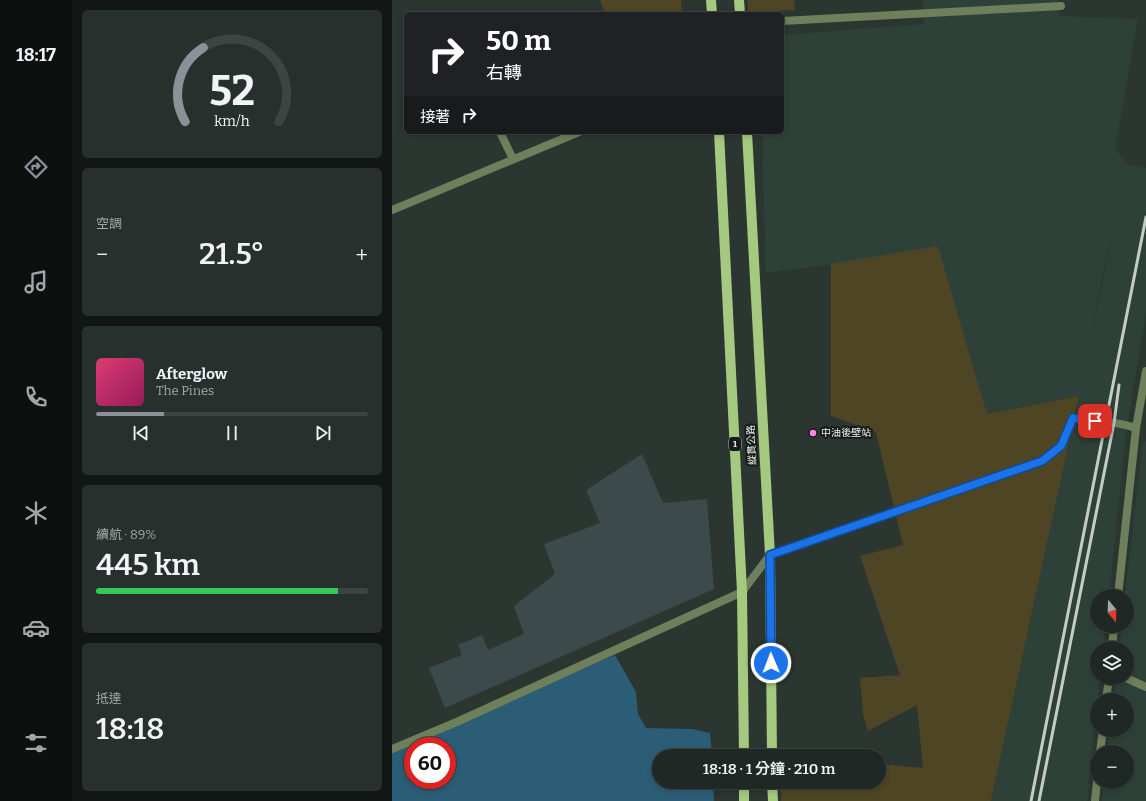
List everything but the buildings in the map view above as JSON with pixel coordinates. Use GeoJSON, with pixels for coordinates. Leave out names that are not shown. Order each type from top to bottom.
{"type":"FeatureCollection","features":[{"type":"Feature","properties":{"kind":"main road"},"geometry":{"type":"LineString","coordinates":[[711,0],[712,12]]}},
{"type":"Feature","properties":{"kind":"main road"},"geometry":{"type":"LineString","coordinates":[[739,0],[740,12]]}},
{"type":"Feature","properties":{"kind":"main road","name":"縱貫公路"},"geometry":{"type":"LineString","coordinates":[[719,134],[742,592],[744,749]]}},
{"type":"Feature","properties":{"kind":"main road","name":"縱貫公路"},"geometry":{"type":"LineString","coordinates":[[747,134],[770,555],[772,749]]}},
{"type":"Feature","properties":{"kind":"main road"},"geometry":{"type":"LineString","coordinates":[[744,789],[744,801]]}},
{"type":"Feature","properties":{"kind":"main road"},"geometry":{"type":"LineString","coordinates":[[772,789],[772,801]]}},
{"type":"Feature","properties":{"kind":"street"},"geometry":{"type":"LineString","coordinates":[[784,21],[1061,6]]}},
{"type":"Feature","properties":{"kind":"street"},"geometry":{"type":"LineString","coordinates":[[501,134],[513,159]]}},
{"type":"Feature","properties":{"kind":"street"},"geometry":{"type":"LineString","coordinates":[[392,210],[574,134]]}},
{"type":"Feature","properties":{"kind":"street"},"geometry":{"type":"LineString","coordinates":[[1119,589],[1136,428],[1146,371]]}},
{"type":"Feature","properties":{"kind":"street"},"geometry":{"type":"LineString","coordinates":[[392,749],[459,721],[742,592],[770,555],[1042,461],[1061,446],[1073,418],[1121,423],[1136,428]]}},
{"type":"Feature","properties":{"kind":"street"},"geometry":{"type":"LineString","coordinates":[[1134,682],[1146,687]]}},
{"type":"Feature","properties":{"kind":"street"},"geometry":{"type":"LineString","coordinates":[[1095,801],[1096,789]]}},
{"type":"Feature","properties":{"kind":"shaded area"},"geometry":{"type":"Polygon","coordinates":[[[600,0],[681,0],[682,12],[604,12],[600,0]]]}},
{"type":"Feature","properties":{"kind":"shaded area"},"geometry":{"type":"Polygon","coordinates":[[[748,0],[794,0],[795,10],[748,12],[748,0]]]}},
{"type":"Feature","properties":{"kind":"shaded area"},"geometry":{"type":"Polygon","coordinates":[[[922,0],[1058,0],[1059,16],[1138,19],[1115,149],[1128,165],[1146,168],[1146,313],[1126,434],[1110,589],[1090,589],[1090,633],[1104,633],[1104,641],[1090,641],[1090,685],[1099,685],[1098,693],[1090,693],[1090,737],[1094,737],[1093,745],[1090,745],[1090,773],[1087,801],[991,801],[1079,396],[987,414],[938,246],[850,262],[766,273],[762,134],[784,134],[784,35],[925,24],[922,0]],[[1119,204],[1102,279],[1087,356],[1119,204]]]}},
{"type":"Feature","properties":{"kind":"shaded area"},"geometry":{"type":"Polygon","coordinates":[[[938,246],[987,414],[1079,396],[991,801],[781,801],[781,789],[886,789],[886,765],[923,768],[917,705],[868,731],[863,714],[860,678],[900,675],[860,556],[903,545],[876,432],[831,416],[831,264],[938,246]]]}},
{"type":"Feature","properties":{"kind":"shaded area"},"geometry":{"type":"Polygon","coordinates":[[[1143,441],[1146,442],[1146,801],[1102,801],[1103,789],[1134,789],[1134,745],[1108,745],[1109,737],[1134,737],[1134,693],[1114,693],[1115,685],[1134,685],[1134,641],[1120,641],[1121,633],[1134,633],[1134,589],[1126,589],[1143,441]]]}},
{"type":"Feature","properties":{"kind":"water"},"geometry":{"type":"Polygon","coordinates":[[[615,655],[636,692],[638,714],[646,728],[692,729],[710,733],[711,749],[652,749],[652,789],[713,789],[714,801],[392,801],[392,751],[404,746],[404,789],[456,789],[456,737],[425,737],[615,655]]]}},
{"type":"Feature","properties":{"kind":"railway"},"geometry":{"type":"LineString","coordinates":[[1031,801],[1146,217]]}},
{"type":"Feature","properties":{"kind":"railway"},"geometry":{"type":"LineString","coordinates":[[1039,801],[1114,423],[1119,385]]}},
{"type":"Feature","properties":{"kind":"place","name":"中油後壁站"},"geometry":{"type":"Point","coordinates":[813,433]}},
{"type":"Feature","properties":{"kind":"route"},"geometry":{"type":"LineString","coordinates":[[771,663],[770,555],[1042,461],[1061,446],[1073,418],[1095,421]]}}]}
